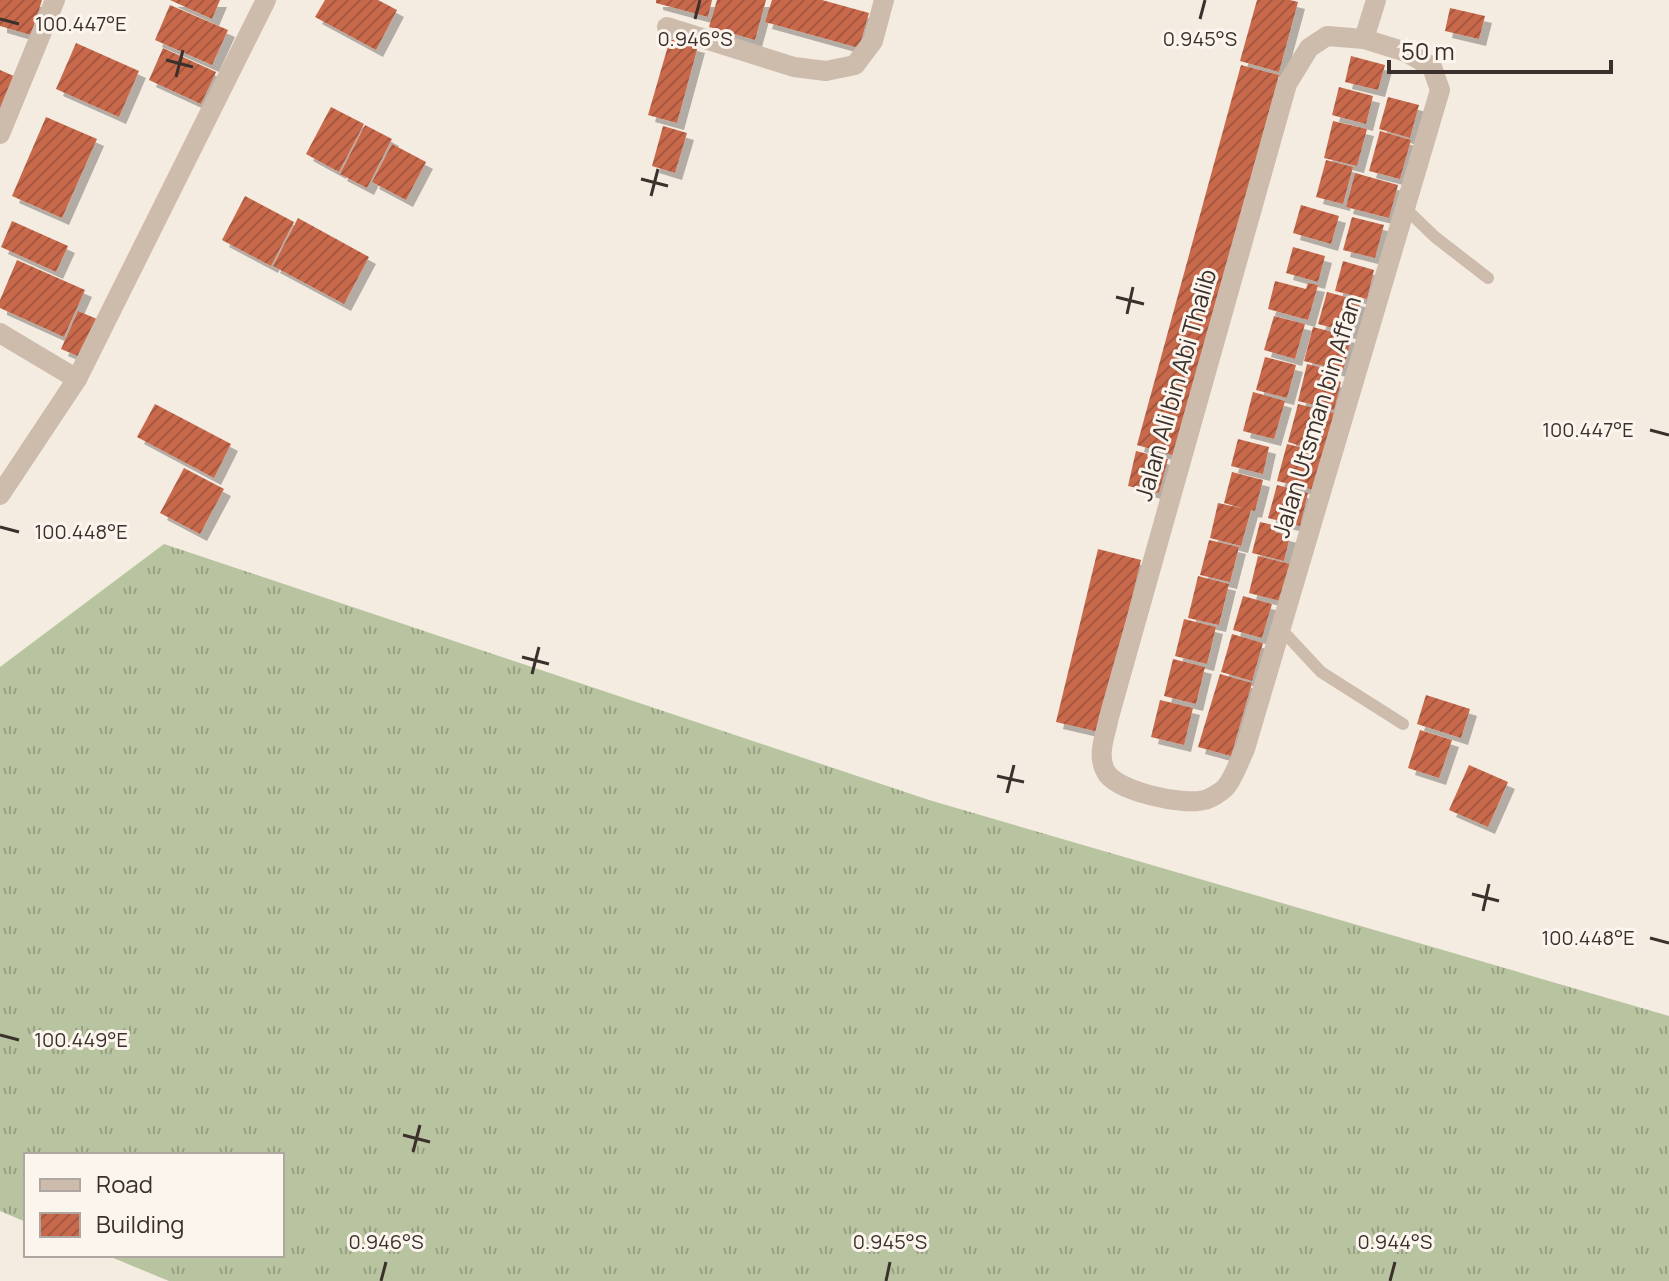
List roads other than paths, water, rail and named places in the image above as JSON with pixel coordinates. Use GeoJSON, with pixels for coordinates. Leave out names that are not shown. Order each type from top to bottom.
{"type":"FeatureCollection","features":[{"type":"Feature","properties":{"kind":"street"},"geometry":{"type":"LineString","coordinates":[[0,134],[55,0]]}},
{"type":"Feature","properties":{"kind":"street"},"geometry":{"type":"LineString","coordinates":[[0,495],[77,379],[266,0]]}},
{"type":"Feature","properties":{"kind":"street"},"geometry":{"type":"LineString","coordinates":[[667,27],[794,67],[826,71],[855,65],[873,41],[884,0]]}},
{"type":"Feature","properties":{"kind":"street"},"geometry":{"type":"LineString","coordinates":[[1364,39],[1376,0]]}},
{"type":"Feature","properties":{"kind":"street","name":"Jalan Ali bin Abi Thalib"},"geometry":{"type":"LineString","coordinates":[[1127,787],[1114,781],[1106,772],[1101,757],[1106,730],[1287,84],[1309,48],[1327,36],[1364,39]]}},
{"type":"Feature","properties":{"kind":"street","name":"Jalan Utsman bin Affan"},"geometry":{"type":"LineString","coordinates":[[1127,787],[1181,802],[1205,800],[1226,787],[1245,749],[1440,90],[1432,67],[1406,52],[1364,39]]}},
{"type":"Feature","properties":{"kind":"street"},"geometry":{"type":"LineString","coordinates":[[0,333],[77,379]]}},
{"type":"Feature","properties":{"kind":"lane"},"geometry":{"type":"LineString","coordinates":[[1406,209],[1435,237],[1488,278]]}},
{"type":"Feature","properties":{"kind":"lane"},"geometry":{"type":"LineString","coordinates":[[1281,629],[1321,672],[1403,724]]}}]}
